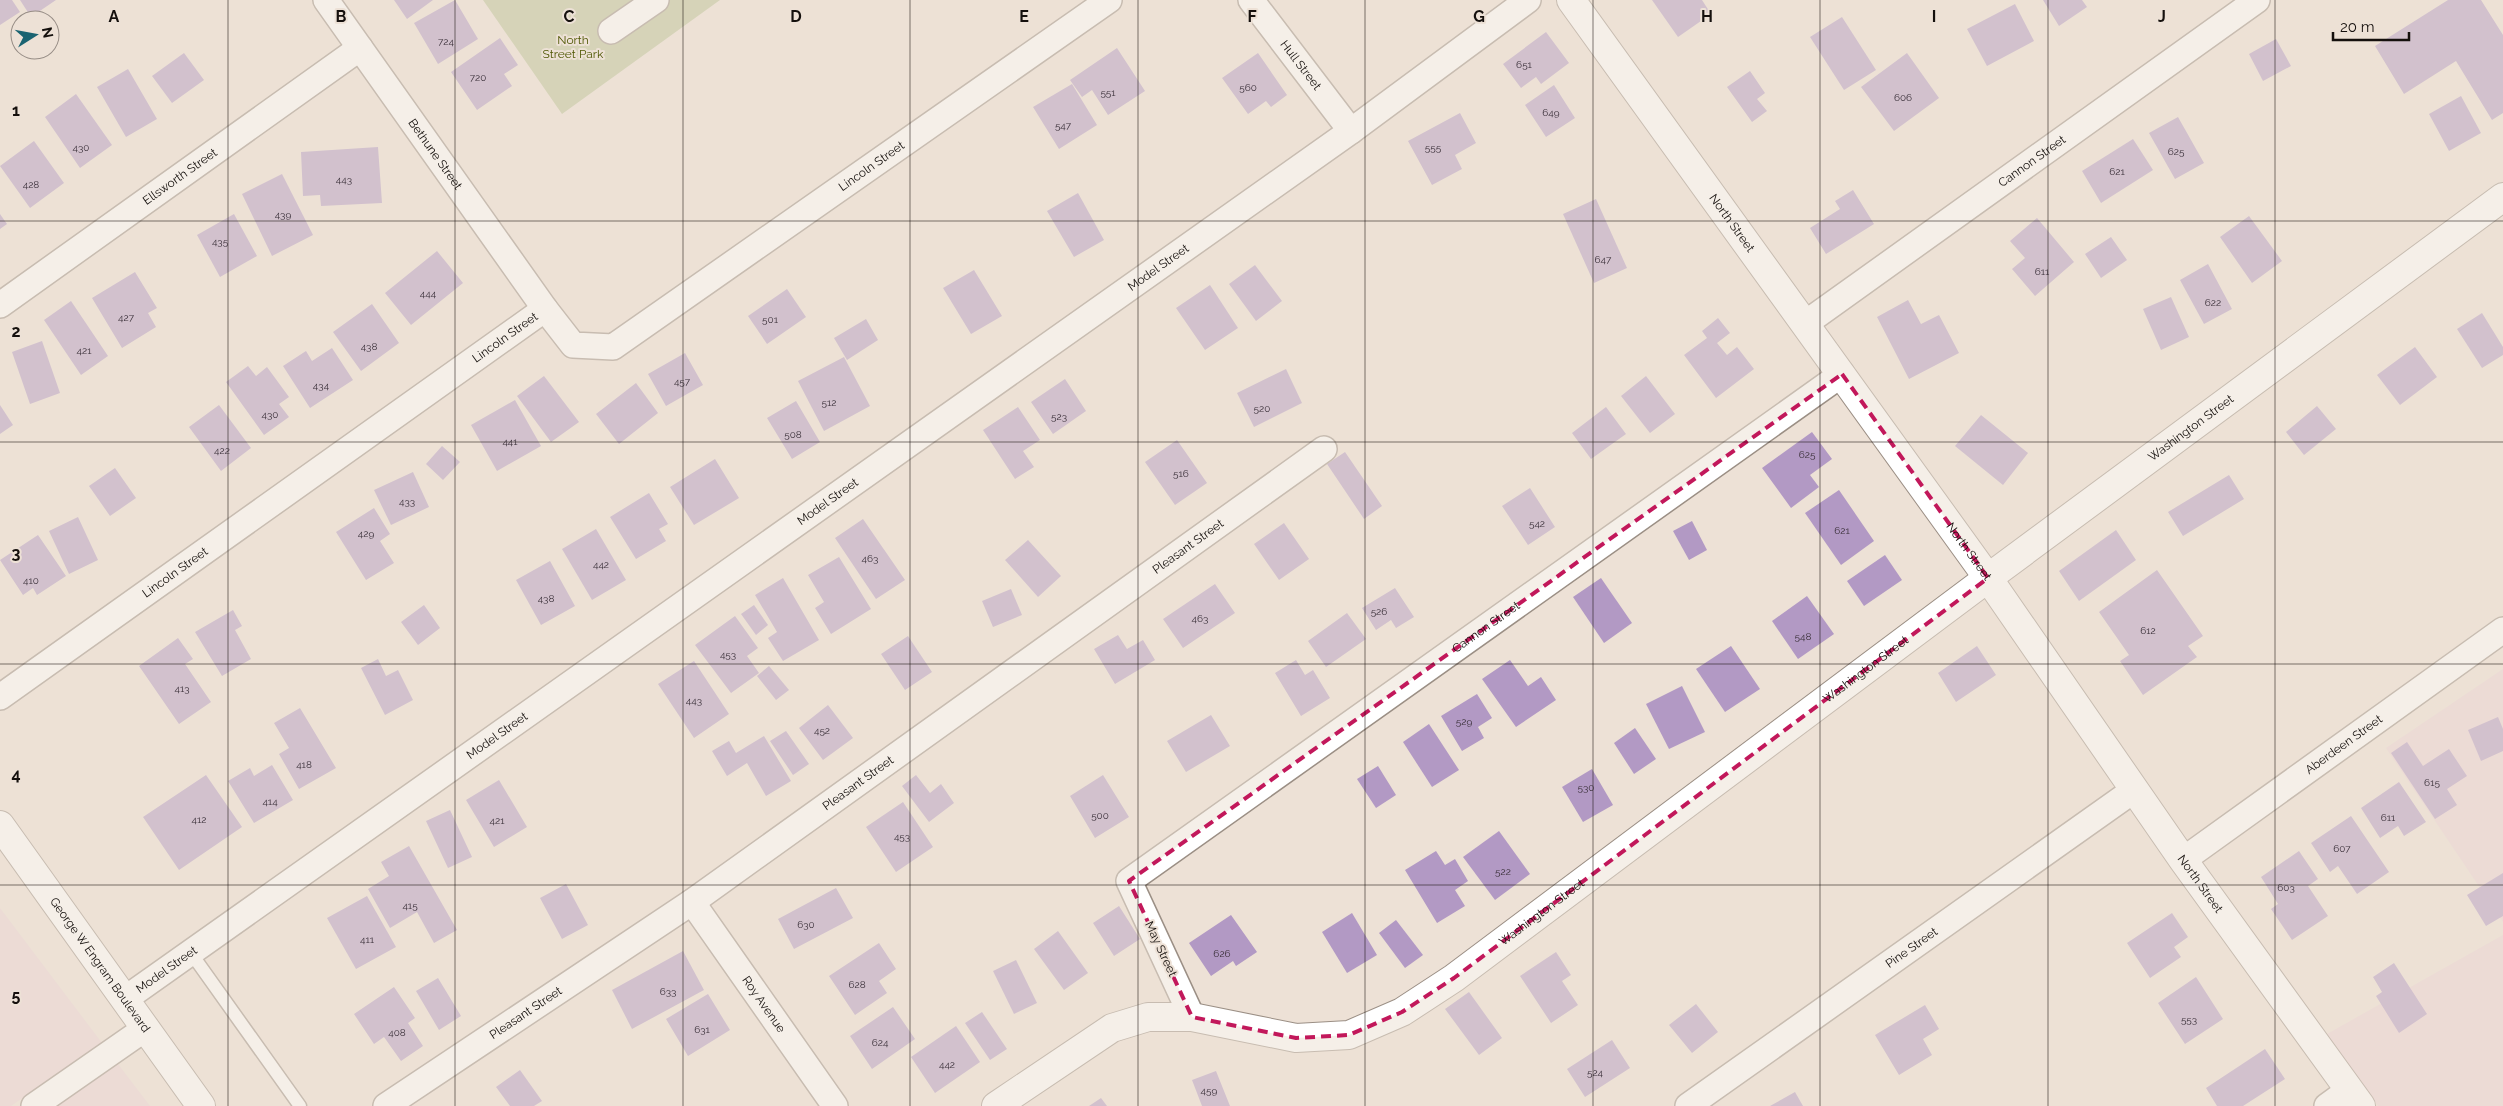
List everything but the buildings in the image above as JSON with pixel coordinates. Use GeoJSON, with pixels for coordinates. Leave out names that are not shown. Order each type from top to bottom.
{"type":"FeatureCollection","features":[{"type":"Feature","properties":{"kind":"street","name":"Bethune Street"},"geometry":{"type":"LineString","coordinates":[[326,0],[545,309]]}},
{"type":"Feature","properties":{"kind":"street"},"geometry":{"type":"LineString","coordinates":[[611,32],[656,0]]}},
{"type":"Feature","properties":{"kind":"street","name":"Lincoln Street"},"geometry":{"type":"LineString","coordinates":[[2,691],[545,309],[574,345],[614,347],[1109,0]]}},
{"type":"Feature","properties":{"kind":"street","name":"Hull Street"},"geometry":{"type":"LineString","coordinates":[[1251,0],[1351,131]]}},
{"type":"Feature","properties":{"kind":"street","name":"Model Street"},"geometry":{"type":"LineString","coordinates":[[125,999],[1351,131],[1528,0]]}},
{"type":"Feature","properties":{"kind":"street","name":"North Street"},"geometry":{"type":"LineString","coordinates":[[1572,0],[1988,578],[2183,860],[2355,1098]]}},
{"type":"Feature","properties":{"kind":"street","name":"Cannon Street"},"geometry":{"type":"LineString","coordinates":[[1806,323],[2256,0]]}},
{"type":"Feature","properties":{"kind":"street","name":"Ellsworth Street"},"geometry":{"type":"LineString","coordinates":[[0,304],[360,48]]}},
{"type":"Feature","properties":{"kind":"street","name":"Washington Street"},"geometry":{"type":"LineString","coordinates":[[996,1106],[1112,1028],[1148,1017],[1192,1017],[1296,1038],[1349,1035],[1402,1012],[1454,978],[1988,578],[2503,197]]}},
{"type":"Feature","properties":{"kind":"street","name":"Cannon Street"},"geometry":{"type":"LineString","coordinates":[[1129,881],[1842,374]]}},
{"type":"Feature","properties":{"kind":"street","name":"Pleasant Street"},"geometry":{"type":"LineString","coordinates":[[386,1106],[692,902],[1324,449]]}},
{"type":"Feature","properties":{"kind":"street","name":"Aberdeen Street"},"geometry":{"type":"LineString","coordinates":[[2183,860],[2503,630]]}},
{"type":"Feature","properties":{"kind":"street","name":"Pine Street"},"geometry":{"type":"LineString","coordinates":[[1688,1106],[2134,790]]}},
{"type":"Feature","properties":{"kind":"street","name":"George W Engram Boulevard"},"geometry":{"type":"LineString","coordinates":[[0,825],[201,1106]]}},
{"type":"Feature","properties":{"kind":"street","name":"May Street"},"geometry":{"type":"LineString","coordinates":[[1129,881],[1192,1017]]}},
{"type":"Feature","properties":{"kind":"street","name":"Roy Avenue"},"geometry":{"type":"LineString","coordinates":[[692,902],[835,1106]]}},
{"type":"Feature","properties":{"kind":"street"},"geometry":{"type":"LineString","coordinates":[[34,1106],[146,1028]]}},
{"type":"Feature","properties":{"kind":"street"},"geometry":{"type":"LineString","coordinates":[[2327,1106],[2355,1098]]}},
{"type":"Feature","properties":{"kind":"lane"},"geometry":{"type":"LineString","coordinates":[[190,954],[300,1106]]}},
{"type":"Feature","properties":{"kind":"highlighted area"},"geometry":{"type":"Polygon","coordinates":[[[1842,374],[1988,578],[1454,978],[1402,1012],[1349,1035],[1296,1038],[1192,1017],[1129,881],[1842,374]]]}},
{"type":"Feature","properties":{"kind":"shaded area"},"geometry":{"type":"Polygon","coordinates":[[[2503,669],[2503,922],[2386,748],[2503,669]]]}},
{"type":"Feature","properties":{"kind":"shaded area"},"geometry":{"type":"Polygon","coordinates":[[[0,908],[102,1043],[11,1106],[0,1106],[0,908]]]}},
{"type":"Feature","properties":{"kind":"shaded area"},"geometry":{"type":"Polygon","coordinates":[[[2503,935],[2503,1106],[2378,1106],[2327,1034],[2503,935]]]}},
{"type":"Feature","properties":{"kind":"shaded area"},"geometry":{"type":"Polygon","coordinates":[[[118,1064],[150,1106],[57,1106],[118,1064]]]}},
{"type":"Feature","properties":{"kind":"green space","name":"North Street Park"},"geometry":{"type":"Polygon","coordinates":[[[483,0],[720,0],[562,114],[483,0]]]}}]}
